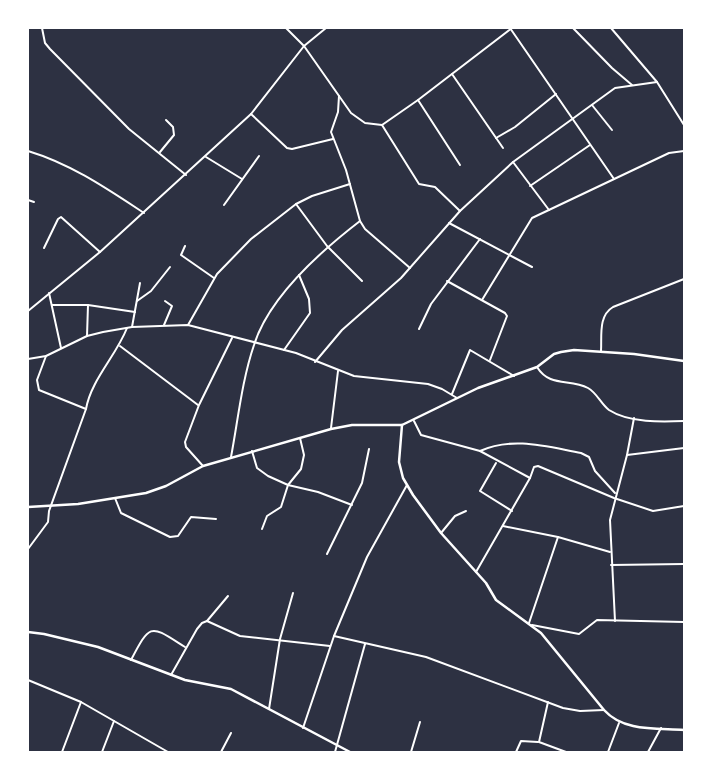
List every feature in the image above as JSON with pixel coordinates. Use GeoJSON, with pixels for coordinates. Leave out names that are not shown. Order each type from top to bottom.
{"type":"FeatureCollection","features":[{"type":"Feature","properties":{"kind":"street"},"geometry":{"type":"LineString","coordinates":[[42,28],[45,42],[50,49],[129,129],[160,152],[186,175]]}},
{"type":"Feature","properties":{"kind":"street"},"geometry":{"type":"LineString","coordinates":[[286,28],[304,46],[339,96],[360,120],[373,125],[382,125],[418,100],[511,28],[614,179]]}},
{"type":"Feature","properties":{"kind":"street"},"geometry":{"type":"LineString","coordinates":[[28,311],[100,252],[206,157],[251,114],[304,46],[326,28]]}},
{"type":"Feature","properties":{"kind":"street"},"geometry":{"type":"LineString","coordinates":[[573,28],[606,62],[633,86]]}},
{"type":"Feature","properties":{"kind":"street"},"geometry":{"type":"LineString","coordinates":[[611,28],[657,82],[684,125]]}},
{"type":"Feature","properties":{"kind":"street"},"geometry":{"type":"LineString","coordinates":[[452,73],[503,148]]}},
{"type":"Feature","properties":{"kind":"street"},"geometry":{"type":"LineString","coordinates":[[315,362],[342,330],[387,292],[460,211],[513,162],[615,88],[657,82]]}},
{"type":"Feature","properties":{"kind":"street"},"geometry":{"type":"LineString","coordinates":[[496,138],[515,126],[556,94]]}},
{"type":"Feature","properties":{"kind":"street"},"geometry":{"type":"LineString","coordinates":[[339,96],[338,112],[331,126],[333,139],[350,184],[360,221],[365,230],[410,268]]}},
{"type":"Feature","properties":{"kind":"street"},"geometry":{"type":"LineString","coordinates":[[418,100],[460,165]]}},
{"type":"Feature","properties":{"kind":"street"},"geometry":{"type":"LineString","coordinates":[[592,105],[612,130]]}},
{"type":"Feature","properties":{"kind":"street"},"geometry":{"type":"LineString","coordinates":[[251,114],[287,148],[333,139]]}},
{"type":"Feature","properties":{"kind":"street"},"geometry":{"type":"LineString","coordinates":[[160,152],[174,135],[173,127],[166,120]]}},
{"type":"Feature","properties":{"kind":"street"},"geometry":{"type":"LineString","coordinates":[[382,125],[419,184],[434,187],[460,211]]}},
{"type":"Feature","properties":{"kind":"street"},"geometry":{"type":"LineString","coordinates":[[530,186],[591,144]]}},
{"type":"Feature","properties":{"kind":"street"},"geometry":{"type":"LineString","coordinates":[[28,151],[56,160],[79,171],[144,213]]}},
{"type":"Feature","properties":{"kind":"street"},"geometry":{"type":"LineString","coordinates":[[482,300],[530,220],[669,153],[684,151]]}},
{"type":"Feature","properties":{"kind":"street"},"geometry":{"type":"LineString","coordinates":[[224,205],[259,156]]}},
{"type":"Feature","properties":{"kind":"street"},"geometry":{"type":"LineString","coordinates":[[206,157],[242,179]]}},
{"type":"Feature","properties":{"kind":"street"},"geometry":{"type":"LineString","coordinates":[[513,162],[549,210]]}},
{"type":"Feature","properties":{"kind":"street"},"geometry":{"type":"LineString","coordinates":[[188,325],[214,278],[251,238],[296,204],[312,196],[350,184]]}},
{"type":"Feature","properties":{"kind":"street"},"geometry":{"type":"LineString","coordinates":[[28,200],[34,202]]}},
{"type":"Feature","properties":{"kind":"street"},"geometry":{"type":"LineString","coordinates":[[296,204],[327,246],[362,281]]}},
{"type":"Feature","properties":{"kind":"street"},"geometry":{"type":"LineString","coordinates":[[44,248],[58,219],[61,217],[100,252]]}},
{"type":"Feature","properties":{"kind":"street"},"geometry":{"type":"LineString","coordinates":[[231,457],[254,344],[271,312],[299,275],[327,246],[360,221]]}},
{"type":"Feature","properties":{"kind":"street"},"geometry":{"type":"LineString","coordinates":[[449,224],[532,268]]}},
{"type":"Feature","properties":{"kind":"street"},"geometry":{"type":"LineString","coordinates":[[418,329],[431,304],[480,239]]}},
{"type":"Feature","properties":{"kind":"street"},"geometry":{"type":"LineString","coordinates":[[185,246],[181,255],[214,278]]}},
{"type":"Feature","properties":{"kind":"street"},"geometry":{"type":"LineString","coordinates":[[137,301],[150,292],[170,267]]}},
{"type":"Feature","properties":{"kind":"street"},"geometry":{"type":"LineString","coordinates":[[284,350],[310,313],[309,299],[299,275]]}},
{"type":"Feature","properties":{"kind":"street"},"geometry":{"type":"LineString","coordinates":[[601,351],[602,322],[606,312],[613,307],[684,279]]}},
{"type":"Feature","properties":{"kind":"street"},"geometry":{"type":"LineString","coordinates":[[447,281],[507,316],[490,360]]}},
{"type":"Feature","properties":{"kind":"street"},"geometry":{"type":"LineString","coordinates":[[132,327],[140,283]]}},
{"type":"Feature","properties":{"kind":"street"},"geometry":{"type":"LineString","coordinates":[[49,293],[61,348]]}},
{"type":"Feature","properties":{"kind":"street"},"geometry":{"type":"LineString","coordinates":[[163,326],[172,306],[165,301]]}},
{"type":"Feature","properties":{"kind":"street"},"geometry":{"type":"LineString","coordinates":[[52,304],[88,304],[134,312]]}},
{"type":"Feature","properties":{"kind":"street"},"geometry":{"type":"LineString","coordinates":[[87,336],[88,304]]}},
{"type":"Feature","properties":{"kind":"street"},"geometry":{"type":"LineString","coordinates":[[28,359],[46,356],[87,336],[132,327],[188,325],[254,344],[284,350],[354,376],[428,384],[457,398]]}},
{"type":"Feature","properties":{"kind":"street"},"geometry":{"type":"LineString","coordinates":[[28,550],[48,522],[90,394],[120,346],[127,328]]}},
{"type":"Feature","properties":{"kind":"street"},"geometry":{"type":"LineString","coordinates":[[203,466],[185,444],[199,405],[232,338]]}},
{"type":"Feature","properties":{"kind":"street"},"geometry":{"type":"LineString","coordinates":[[120,346],[199,405]]}},
{"type":"Feature","properties":{"kind":"street"},"geometry":{"type":"LineString","coordinates":[[452,394],[469,350],[490,360],[514,376]]}},
{"type":"Feature","properties":{"kind":"street"},"geometry":{"type":"LineString","coordinates":[[28,506],[52,506],[116,499],[157,489],[203,466],[331,429],[352,425],[402,426],[457,398],[537,367],[554,354],[561,352],[601,351],[684,362]]}},
{"type":"Feature","properties":{"kind":"street"},"geometry":{"type":"LineString","coordinates":[[46,356],[36,380],[39,390],[86,410]]}},
{"type":"Feature","properties":{"kind":"street"},"geometry":{"type":"LineString","coordinates":[[537,367],[549,380],[588,388],[608,409],[634,418],[684,421]]}},
{"type":"Feature","properties":{"kind":"street"},"geometry":{"type":"LineString","coordinates":[[331,429],[338,371]]}},
{"type":"Feature","properties":{"kind":"street"},"geometry":{"type":"LineString","coordinates":[[615,620],[610,552],[610,520],[614,498],[627,455],[634,418]]}},
{"type":"Feature","properties":{"kind":"street"},"geometry":{"type":"LineString","coordinates":[[414,421],[421,435],[480,451],[497,462],[530,478]]}},
{"type":"Feature","properties":{"kind":"street"},"geometry":{"type":"LineString","coordinates":[[402,426],[399,462],[407,485],[441,533],[476,572],[496,600],[541,632],[604,710],[619,723],[684,730]]}},
{"type":"Feature","properties":{"kind":"street"},"geometry":{"type":"LineString","coordinates":[[262,529],[268,516],[281,507],[288,485],[301,469],[303,462],[300,438]]}},
{"type":"Feature","properties":{"kind":"street"},"geometry":{"type":"LineString","coordinates":[[480,451],[498,444],[511,443],[531,444],[581,453],[589,457],[595,471],[616,493]]}},
{"type":"Feature","properties":{"kind":"street"},"geometry":{"type":"LineString","coordinates":[[627,455],[684,448]]}},
{"type":"Feature","properties":{"kind":"street"},"geometry":{"type":"LineString","coordinates":[[327,554],[362,483],[369,449]]}},
{"type":"Feature","properties":{"kind":"street"},"geometry":{"type":"LineString","coordinates":[[252,451],[257,468],[288,485],[318,492],[352,505]]}},
{"type":"Feature","properties":{"kind":"street"},"geometry":{"type":"LineString","coordinates":[[497,462],[480,491],[512,511]]}},
{"type":"Feature","properties":{"kind":"street"},"geometry":{"type":"LineString","coordinates":[[476,572],[512,511],[534,467],[538,466],[614,498],[657,512],[684,506]]}},
{"type":"Feature","properties":{"kind":"street"},"geometry":{"type":"LineString","coordinates":[[303,728],[330,646],[371,549],[407,485]]}},
{"type":"Feature","properties":{"kind":"street"},"geometry":{"type":"LineString","coordinates":[[116,499],[121,513],[170,537],[178,536],[191,517],[216,519]]}},
{"type":"Feature","properties":{"kind":"street"},"geometry":{"type":"LineString","coordinates":[[441,533],[455,516],[466,511]]}},
{"type":"Feature","properties":{"kind":"street"},"geometry":{"type":"LineString","coordinates":[[503,526],[558,537],[610,552]]}},
{"type":"Feature","properties":{"kind":"street"},"geometry":{"type":"LineString","coordinates":[[530,624],[558,537]]}},
{"type":"Feature","properties":{"kind":"street"},"geometry":{"type":"LineString","coordinates":[[611,565],[684,564]]}},
{"type":"Feature","properties":{"kind":"street"},"geometry":{"type":"LineString","coordinates":[[269,710],[280,639],[293,592]]}},
{"type":"Feature","properties":{"kind":"street"},"geometry":{"type":"LineString","coordinates":[[171,675],[200,625],[207,621],[228,596]]}},
{"type":"Feature","properties":{"kind":"street"},"geometry":{"type":"LineString","coordinates":[[530,624],[579,634],[597,620],[684,622]]}},
{"type":"Feature","properties":{"kind":"street"},"geometry":{"type":"LineString","coordinates":[[207,621],[240,636],[330,646]]}},
{"type":"Feature","properties":{"kind":"street"},"geometry":{"type":"LineString","coordinates":[[131,660],[144,634],[152,631],[161,632],[186,648]]}},
{"type":"Feature","properties":{"kind":"street"},"geometry":{"type":"LineString","coordinates":[[28,632],[98,647],[188,681],[231,689],[350,752]]}},
{"type":"Feature","properties":{"kind":"street"},"geometry":{"type":"LineString","coordinates":[[334,636],[426,657],[572,710],[604,710]]}},
{"type":"Feature","properties":{"kind":"street"},"geometry":{"type":"LineString","coordinates":[[335,752],[338,747],[365,643]]}},
{"type":"Feature","properties":{"kind":"street"},"geometry":{"type":"LineString","coordinates":[[28,680],[81,702],[168,752]]}},
{"type":"Feature","properties":{"kind":"street"},"geometry":{"type":"LineString","coordinates":[[62,752],[81,702]]}},
{"type":"Feature","properties":{"kind":"street"},"geometry":{"type":"LineString","coordinates":[[539,742],[548,702]]}},
{"type":"Feature","properties":{"kind":"street"},"geometry":{"type":"LineString","coordinates":[[102,752],[114,721]]}},
{"type":"Feature","properties":{"kind":"street"},"geometry":{"type":"LineString","coordinates":[[412,752],[420,722]]}},
{"type":"Feature","properties":{"kind":"street"},"geometry":{"type":"LineString","coordinates":[[608,752],[619,723]]}},
{"type":"Feature","properties":{"kind":"street"},"geometry":{"type":"LineString","coordinates":[[648,752],[661,728]]}},
{"type":"Feature","properties":{"kind":"street"},"geometry":{"type":"LineString","coordinates":[[221,752],[231,733]]}},
{"type":"Feature","properties":{"kind":"street"},"geometry":{"type":"LineString","coordinates":[[516,752],[521,742],[539,742],[566,752]]}},
{"type":"Feature","properties":{"kind":"street"},"geometry":{"type":"LineString","coordinates":[[466,752],[472,752]]}}]}
